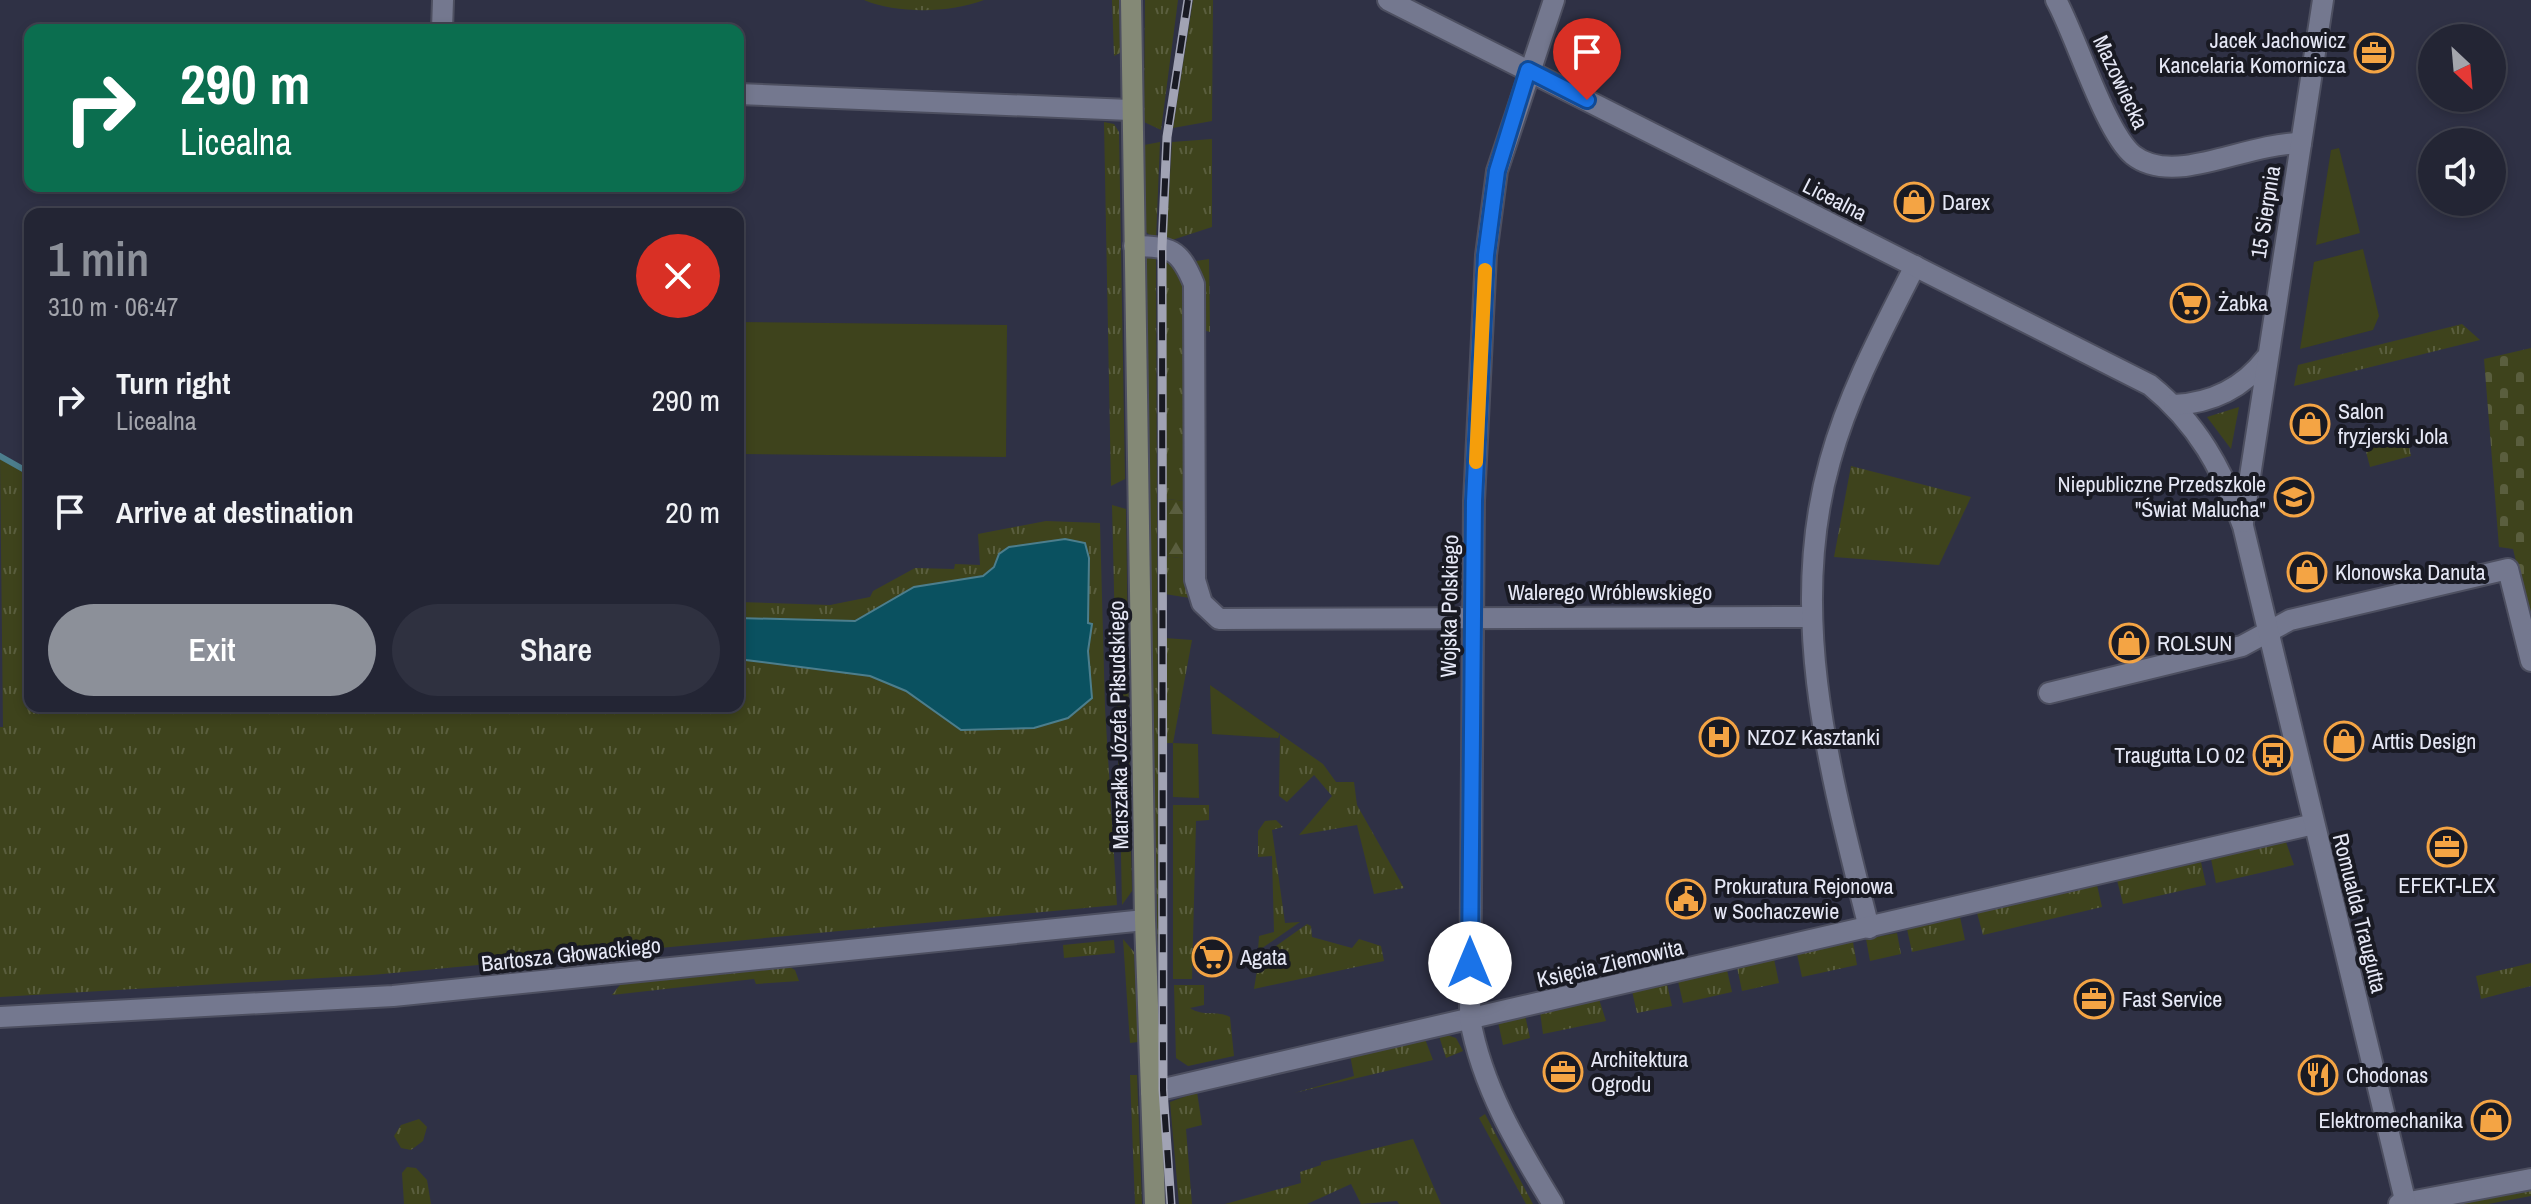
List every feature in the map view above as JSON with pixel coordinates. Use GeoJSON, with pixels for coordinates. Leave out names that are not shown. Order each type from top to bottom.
{"type":"FeatureCollection","features":[{"type":"Feature","properties":{"kind":"main road","name":"Marszałka Józefa Piłsudskiego"},"geometry":{"type":"LineString","coordinates":[[1131,0],[1130,110],[1145,920],[1155,1204]]}},
{"type":"Feature","properties":{"kind":"street"},"geometry":{"type":"LineString","coordinates":[[442,24],[443,0]]}},
{"type":"Feature","properties":{"kind":"street","name":"Licealna"},"geometry":{"type":"LineString","coordinates":[[1388,0],[2150,385],[2174,405],[2201,435],[2225,475],[2243,526]]}},
{"type":"Feature","properties":{"kind":"street","name":"Wojska Polskiego"},"geometry":{"type":"LineString","coordinates":[[1553,1204],[1520,1151],[1486,1082],[1470,1019],[1474,501],[1486,255],[1497,171],[1528,70],[1554,0]]}},
{"type":"Feature","properties":{"kind":"street","name":"Mazowiecka"},"geometry":{"type":"LineString","coordinates":[[2056,0],[2117,136],[2133,156],[2156,166],[2185,166],[2301,143]]}},
{"type":"Feature","properties":{"kind":"street","name":"15 Sierpnia"},"geometry":{"type":"LineString","coordinates":[[2243,526],[2323,0]]}},
{"type":"Feature","properties":{"kind":"street"},"geometry":{"type":"LineString","coordinates":[[744,94],[1130,110]]}},
{"type":"Feature","properties":{"kind":"street","name":"Walerego Wróblewskiego"},"geometry":{"type":"LineString","coordinates":[[1134,246],[1166,247],[1186,265],[1194,284],[1195,580],[1202,603],[1219,619],[1809,617]]}},
{"type":"Feature","properties":{"kind":"street"},"geometry":{"type":"LineString","coordinates":[[1869,928],[1827,751],[1809,617],[1814,542],[1829,462],[1856,386],[1915,266]]}},
{"type":"Feature","properties":{"kind":"street"},"geometry":{"type":"LineString","coordinates":[[2174,405],[2194,404],[2240,386],[2268,356]]}},
{"type":"Feature","properties":{"kind":"street","name":"Romualda Traugutta"},"geometry":{"type":"LineString","coordinates":[[2243,526],[2404,1204]]}},
{"type":"Feature","properties":{"kind":"street"},"geometry":{"type":"LineString","coordinates":[[2049,693],[2242,646],[2290,620],[2508,569],[2531,661]]}},
{"type":"Feature","properties":{"kind":"street","name":"Księcia Ziemowita"},"geometry":{"type":"LineString","coordinates":[[1151,1092],[2314,824]]}},
{"type":"Feature","properties":{"kind":"street","name":"Bartosza Głowackiego"},"geometry":{"type":"LineString","coordinates":[[0,1017],[393,996],[1145,920]]}},
{"type":"Feature","properties":{"kind":"street"},"geometry":{"type":"LineString","coordinates":[[2404,1204],[2531,1179]]}},
{"type":"Feature","properties":{"kind":"green space"},"geometry":{"type":"Polygon","coordinates":[[[864,0],[984,0],[956,7],[908,10],[864,0]]]}},
{"type":"Feature","properties":{"kind":"green space"},"geometry":{"type":"Polygon","coordinates":[[[1112,0],[1119,0],[1120,53],[1114,56],[1112,0]]]}},
{"type":"Feature","properties":{"kind":"green space"},"geometry":{"type":"Polygon","coordinates":[[[1145,0],[1178,0],[1161,130],[1144,122],[1145,0]]]}},
{"type":"Feature","properties":{"kind":"green space"},"geometry":{"type":"Polygon","coordinates":[[[1193,0],[1213,0],[1212,121],[1173,128],[1193,0]]]}},
{"type":"Feature","properties":{"kind":"green space"},"geometry":{"type":"Polygon","coordinates":[[[1104,122],[1114,124],[1119,132],[1125,479],[1111,486],[1104,122]]]}},
{"type":"Feature","properties":{"kind":"green space"},"geometry":{"type":"Polygon","coordinates":[[[1212,139],[1212,227],[1166,242],[1172,142],[1212,139]]]}},
{"type":"Feature","properties":{"kind":"green space"},"geometry":{"type":"Polygon","coordinates":[[[1160,142],[1156,240],[1146,232],[1144,145],[1160,142]]]}},
{"type":"Feature","properties":{"kind":"green space"},"geometry":{"type":"Polygon","coordinates":[[[2339,148],[2360,233],[2316,245],[2331,150],[2339,148]]]}},
{"type":"Feature","properties":{"kind":"green space"},"geometry":{"type":"Polygon","coordinates":[[[2363,249],[2379,316],[2373,330],[2300,349],[2314,262],[2363,249]]]}},
{"type":"Feature","properties":{"kind":"green space"},"geometry":{"type":"Polygon","coordinates":[[[1156,252],[1159,1041],[1145,255],[1156,252]]]}},
{"type":"Feature","properties":{"kind":"green space"},"geometry":{"type":"Polygon","coordinates":[[[1166,259],[1174,263],[1186,284],[1187,501],[1166,499],[1166,259]]]}},
{"type":"Feature","properties":{"kind":"green space"},"geometry":{"type":"Polygon","coordinates":[[[1209,259],[1210,332],[1203,330],[1196,261],[1209,259]]]}},
{"type":"Feature","properties":{"kind":"green space"},"geometry":{"type":"Polygon","coordinates":[[[744,322],[1007,325],[1006,457],[744,454],[744,322]]]}},
{"type":"Feature","properties":{"kind":"green space"},"geometry":{"type":"Polygon","coordinates":[[[2462,324],[2480,340],[2294,386],[2298,365],[2462,324]]]}},
{"type":"Feature","properties":{"kind":"green space"},"geometry":{"type":"Polygon","coordinates":[[[2531,348],[2531,623],[2513,549],[2499,547],[2484,359],[2531,348]]]}},
{"type":"Feature","properties":{"kind":"green space"},"geometry":{"type":"Polygon","coordinates":[[[2239,407],[2231,449],[2207,417],[2239,407]]]}},
{"type":"Feature","properties":{"kind":"green space"},"geometry":{"type":"Polygon","coordinates":[[[2405,428],[2411,456],[2370,467],[2363,440],[2405,428]]]}},
{"type":"Feature","properties":{"kind":"green space"},"geometry":{"type":"Polygon","coordinates":[[[0,456],[24,474],[24,712],[744,712],[744,602],[830,605],[870,597],[873,591],[915,568],[954,569],[955,564],[980,565],[978,534],[1046,521],[1100,523],[1105,708],[1117,905],[372,975],[0,997],[0,727],[3,727],[0,456]]]}},
{"type":"Feature","properties":{"kind":"green space"},"geometry":{"type":"Polygon","coordinates":[[[1851,466],[1971,497],[1939,565],[1834,557],[1851,466]]]}},
{"type":"Feature","properties":{"kind":"green space"},"geometry":{"type":"Polygon","coordinates":[[[1166,499],[1187,501],[1187,559],[1165,556],[1166,499]]]}},
{"type":"Feature","properties":{"kind":"green space"},"geometry":{"type":"Polygon","coordinates":[[[1112,505],[1126,509],[1130,799],[1119,799],[1112,505]]]}},
{"type":"Feature","properties":{"kind":"green space"},"geometry":{"type":"Polygon","coordinates":[[[1165,556],[1187,559],[1196,599],[1165,594],[1165,556]]]}},
{"type":"Feature","properties":{"kind":"green space"},"geometry":{"type":"Polygon","coordinates":[[[1165,638],[1192,640],[1173,743],[1165,743],[1165,638]]]}},
{"type":"Feature","properties":{"kind":"green space"},"geometry":{"type":"Polygon","coordinates":[[[1210,685],[1280,734],[1278,738],[1212,734],[1210,685]]]}},
{"type":"Feature","properties":{"kind":"green space"},"geometry":{"type":"Polygon","coordinates":[[[1280,734],[1323,764],[1336,782],[1354,782],[1357,805],[1404,888],[1374,894],[1357,825],[1299,835],[1332,796],[1314,775],[1287,802],[1279,796],[1280,734]]]}},
{"type":"Feature","properties":{"kind":"green space"},"geometry":{"type":"Polygon","coordinates":[[[1173,743],[1198,744],[1199,798],[1173,797],[1173,743]]]}},
{"type":"Feature","properties":{"kind":"green space"},"geometry":{"type":"Polygon","coordinates":[[[1120,805],[1130,805],[1132,891],[1122,905],[1120,805]]]}},
{"type":"Feature","properties":{"kind":"green space"},"geometry":{"type":"Polygon","coordinates":[[[1173,805],[1209,805],[1209,820],[1196,821],[1192,979],[1173,979],[1173,805]]]}},
{"type":"Feature","properties":{"kind":"green space"},"geometry":{"type":"Polygon","coordinates":[[[1276,820],[1283,827],[1272,830],[1285,923],[1300,922],[1258,951],[1259,936],[1274,932],[1272,856],[1258,857],[1258,831],[1265,821],[1276,820]]]}},
{"type":"Feature","properties":{"kind":"green space"},"geometry":{"type":"Polygon","coordinates":[[[2286,842],[2294,865],[2216,883],[2211,859],[2286,842]]]}},
{"type":"Feature","properties":{"kind":"green space"},"geometry":{"type":"Polygon","coordinates":[[[2201,862],[2206,885],[2123,904],[2117,880],[2201,862]]]}},
{"type":"Feature","properties":{"kind":"green space"},"geometry":{"type":"Polygon","coordinates":[[[2097,885],[2102,907],[1983,935],[1977,913],[2097,885]]]}},
{"type":"Feature","properties":{"kind":"green space"},"geometry":{"type":"Polygon","coordinates":[[[1960,917],[1965,940],[1912,952],[1907,929],[1960,917]]]}},
{"type":"Feature","properties":{"kind":"green space"},"geometry":{"type":"Polygon","coordinates":[[[1307,924],[1311,926],[1312,937],[1352,948],[1359,939],[1381,946],[1384,961],[1254,989],[1259,958],[1307,924]]]}},
{"type":"Feature","properties":{"kind":"green space"},"geometry":{"type":"Polygon","coordinates":[[[1897,933],[1901,954],[1870,961],[1866,939],[1897,933]]]}},
{"type":"Feature","properties":{"kind":"green space"},"geometry":{"type":"Polygon","coordinates":[[[1123,939],[1134,952],[1138,1042],[1130,1043],[1123,939]]]}},
{"type":"Feature","properties":{"kind":"green space"},"geometry":{"type":"Polygon","coordinates":[[[1114,940],[1115,953],[1064,958],[1063,945],[1114,940]]]}},
{"type":"Feature","properties":{"kind":"green space"},"geometry":{"type":"Polygon","coordinates":[[[1853,942],[1857,965],[1802,977],[1797,954],[1853,942]]]}},
{"type":"Feature","properties":{"kind":"green space"},"geometry":{"type":"Polygon","coordinates":[[[1774,959],[1779,983],[1742,991],[1737,967],[1774,959]]]}},
{"type":"Feature","properties":{"kind":"green space"},"geometry":{"type":"Polygon","coordinates":[[[2531,963],[2531,986],[2481,999],[2476,976],[2531,963]]]}},
{"type":"Feature","properties":{"kind":"green space"},"geometry":{"type":"Polygon","coordinates":[[[786,965],[795,970],[799,981],[756,984],[754,979],[612,995],[623,981],[786,965]]]}},
{"type":"Feature","properties":{"kind":"green space"},"geometry":{"type":"Polygon","coordinates":[[[1727,970],[1732,992],[1683,1003],[1678,981],[1727,970]]]}},
{"type":"Feature","properties":{"kind":"green space"},"geometry":{"type":"Polygon","coordinates":[[[1667,984],[1672,1006],[1637,1013],[1632,991],[1667,984]]]}},
{"type":"Feature","properties":{"kind":"green space"},"geometry":{"type":"Polygon","coordinates":[[[1174,985],[1204,985],[1204,1005],[1190,1008],[1230,1017],[1234,1056],[1188,1066],[1176,1058],[1174,985]]]}},
{"type":"Feature","properties":{"kind":"green space"},"geometry":{"type":"Polygon","coordinates":[[[1599,999],[1606,1021],[1543,1034],[1540,1012],[1599,999]]]}},
{"type":"Feature","properties":{"kind":"green space"},"geometry":{"type":"Polygon","coordinates":[[[1525,1015],[1530,1038],[1503,1045],[1498,1022],[1525,1015]]]}},
{"type":"Feature","properties":{"kind":"green space"},"geometry":{"type":"Polygon","coordinates":[[[1444,1034],[1456,1038],[1463,1051],[1446,1058],[1439,1036],[1444,1034]]]}},
{"type":"Feature","properties":{"kind":"green space"},"geometry":{"type":"Polygon","coordinates":[[[1425,1039],[1433,1060],[1294,1093],[1354,1076],[1350,1055],[1425,1039]]]}},
{"type":"Feature","properties":{"kind":"green space"},"geometry":{"type":"Polygon","coordinates":[[[1130,1075],[1137,1075],[1142,1204],[1135,1204],[1130,1075]]]}},
{"type":"Feature","properties":{"kind":"green space"},"geometry":{"type":"Polygon","coordinates":[[[1197,1092],[1202,1125],[1186,1129],[1192,1204],[1179,1204],[1170,1102],[1197,1092]]]}},
{"type":"Feature","properties":{"kind":"green space"},"geometry":{"type":"Polygon","coordinates":[[[1485,1114],[1533,1204],[1526,1204],[1479,1118],[1485,1114]]]}},
{"type":"Feature","properties":{"kind":"green space"},"geometry":{"type":"Polygon","coordinates":[[[419,1119],[427,1127],[423,1141],[411,1150],[401,1148],[394,1136],[401,1125],[419,1119]]]}},
{"type":"Feature","properties":{"kind":"green space"},"geometry":{"type":"Polygon","coordinates":[[[1413,1139],[1441,1204],[1399,1204],[1397,1201],[1361,1204],[1351,1184],[1307,1204],[1225,1204],[1301,1183],[1300,1172],[1321,1165],[1321,1162],[1413,1139]]]}},
{"type":"Feature","properties":{"kind":"green space"},"geometry":{"type":"Polygon","coordinates":[[[407,1167],[416,1168],[427,1180],[431,1204],[404,1204],[402,1173],[407,1167]]]}},
{"type":"Feature","properties":{"kind":"green space"},"geometry":{"type":"Polygon","coordinates":[[[2531,1187],[2531,1196],[2488,1204],[2444,1204],[2531,1187]]]}},
{"type":"Feature","properties":{"kind":"water"},"geometry":{"type":"Polygon","coordinates":[[[1065,539],[1085,543],[1089,558],[1088,623],[1092,624],[1088,651],[1092,698],[1068,718],[1034,728],[961,730],[906,691],[870,676],[744,660],[744,618],[855,621],[914,587],[983,576],[994,567],[999,554],[1009,547],[1065,539]]]}},
{"type":"Feature","properties":{"kind":"waterway"},"geometry":{"type":"LineString","coordinates":[[0,456],[24,470]]}},
{"type":"Feature","properties":{"kind":"railway"},"geometry":{"type":"LineString","coordinates":[[1171,1204],[1163,1090],[1162,247],[1167,137],[1188,0]]}},
{"type":"Feature","properties":{"kind":"slow traffic"},"geometry":{"type":"LineString","coordinates":[[1476,462],[1485,270]]}},
{"type":"Feature","properties":{"kind":"place","name":"Jacek Jachowicz Kancelaria Komornicza"},"geometry":{"type":"Point","coordinates":[2374,53]}},
{"type":"Feature","properties":{"kind":"place","name":"Darex"},"geometry":{"type":"Point","coordinates":[1914,202]}},
{"type":"Feature","properties":{"kind":"place","name":"Żabka"},"geometry":{"type":"Point","coordinates":[2190,303]}},
{"type":"Feature","properties":{"kind":"place","name":"Salon fryzjerski Jola"},"geometry":{"type":"Point","coordinates":[2310,424]}},
{"type":"Feature","properties":{"kind":"place","name":"Niepubliczne Przedszkole \"Świat Malucha\""},"geometry":{"type":"Point","coordinates":[2294,497]}},
{"type":"Feature","properties":{"kind":"place","name":"Klonowska Danuta"},"geometry":{"type":"Point","coordinates":[2307,572]}},
{"type":"Feature","properties":{"kind":"place","name":"ROLSUN"},"geometry":{"type":"Point","coordinates":[2129,643]}},
{"type":"Feature","properties":{"kind":"place","name":"NZOZ Kasztanki"},"geometry":{"type":"Point","coordinates":[1719,737]}},
{"type":"Feature","properties":{"kind":"place","name":"Arttis Design"},"geometry":{"type":"Point","coordinates":[2344,741]}},
{"type":"Feature","properties":{"kind":"place","name":"Traugutta LO 02"},"geometry":{"type":"Point","coordinates":[2273,755]}},
{"type":"Feature","properties":{"kind":"place","name":"EFEKT-LEX"},"geometry":{"type":"Point","coordinates":[2447,847]}},
{"type":"Feature","properties":{"kind":"place","name":"Prokuratura Rejonowa w Sochaczewie"},"geometry":{"type":"Point","coordinates":[1686,899]}},
{"type":"Feature","properties":{"kind":"place","name":"Agata"},"geometry":{"type":"Point","coordinates":[1212,957]}},
{"type":"Feature","properties":{"kind":"place","name":"Fast Service"},"geometry":{"type":"Point","coordinates":[2094,999]}},
{"type":"Feature","properties":{"kind":"place","name":"Architektura Ogrodu"},"geometry":{"type":"Point","coordinates":[1563,1072]}},
{"type":"Feature","properties":{"kind":"place","name":"Chodonas"},"geometry":{"type":"Point","coordinates":[2318,1075]}},
{"type":"Feature","properties":{"kind":"place","name":"Elektromechanika"},"geometry":{"type":"Point","coordinates":[2491,1120]}},
{"type":"Feature","properties":{"kind":"route"},"geometry":{"type":"LineString","coordinates":[[1470,963],[1474,501],[1486,255],[1497,171],[1528,70],[1587,100]]}}]}
